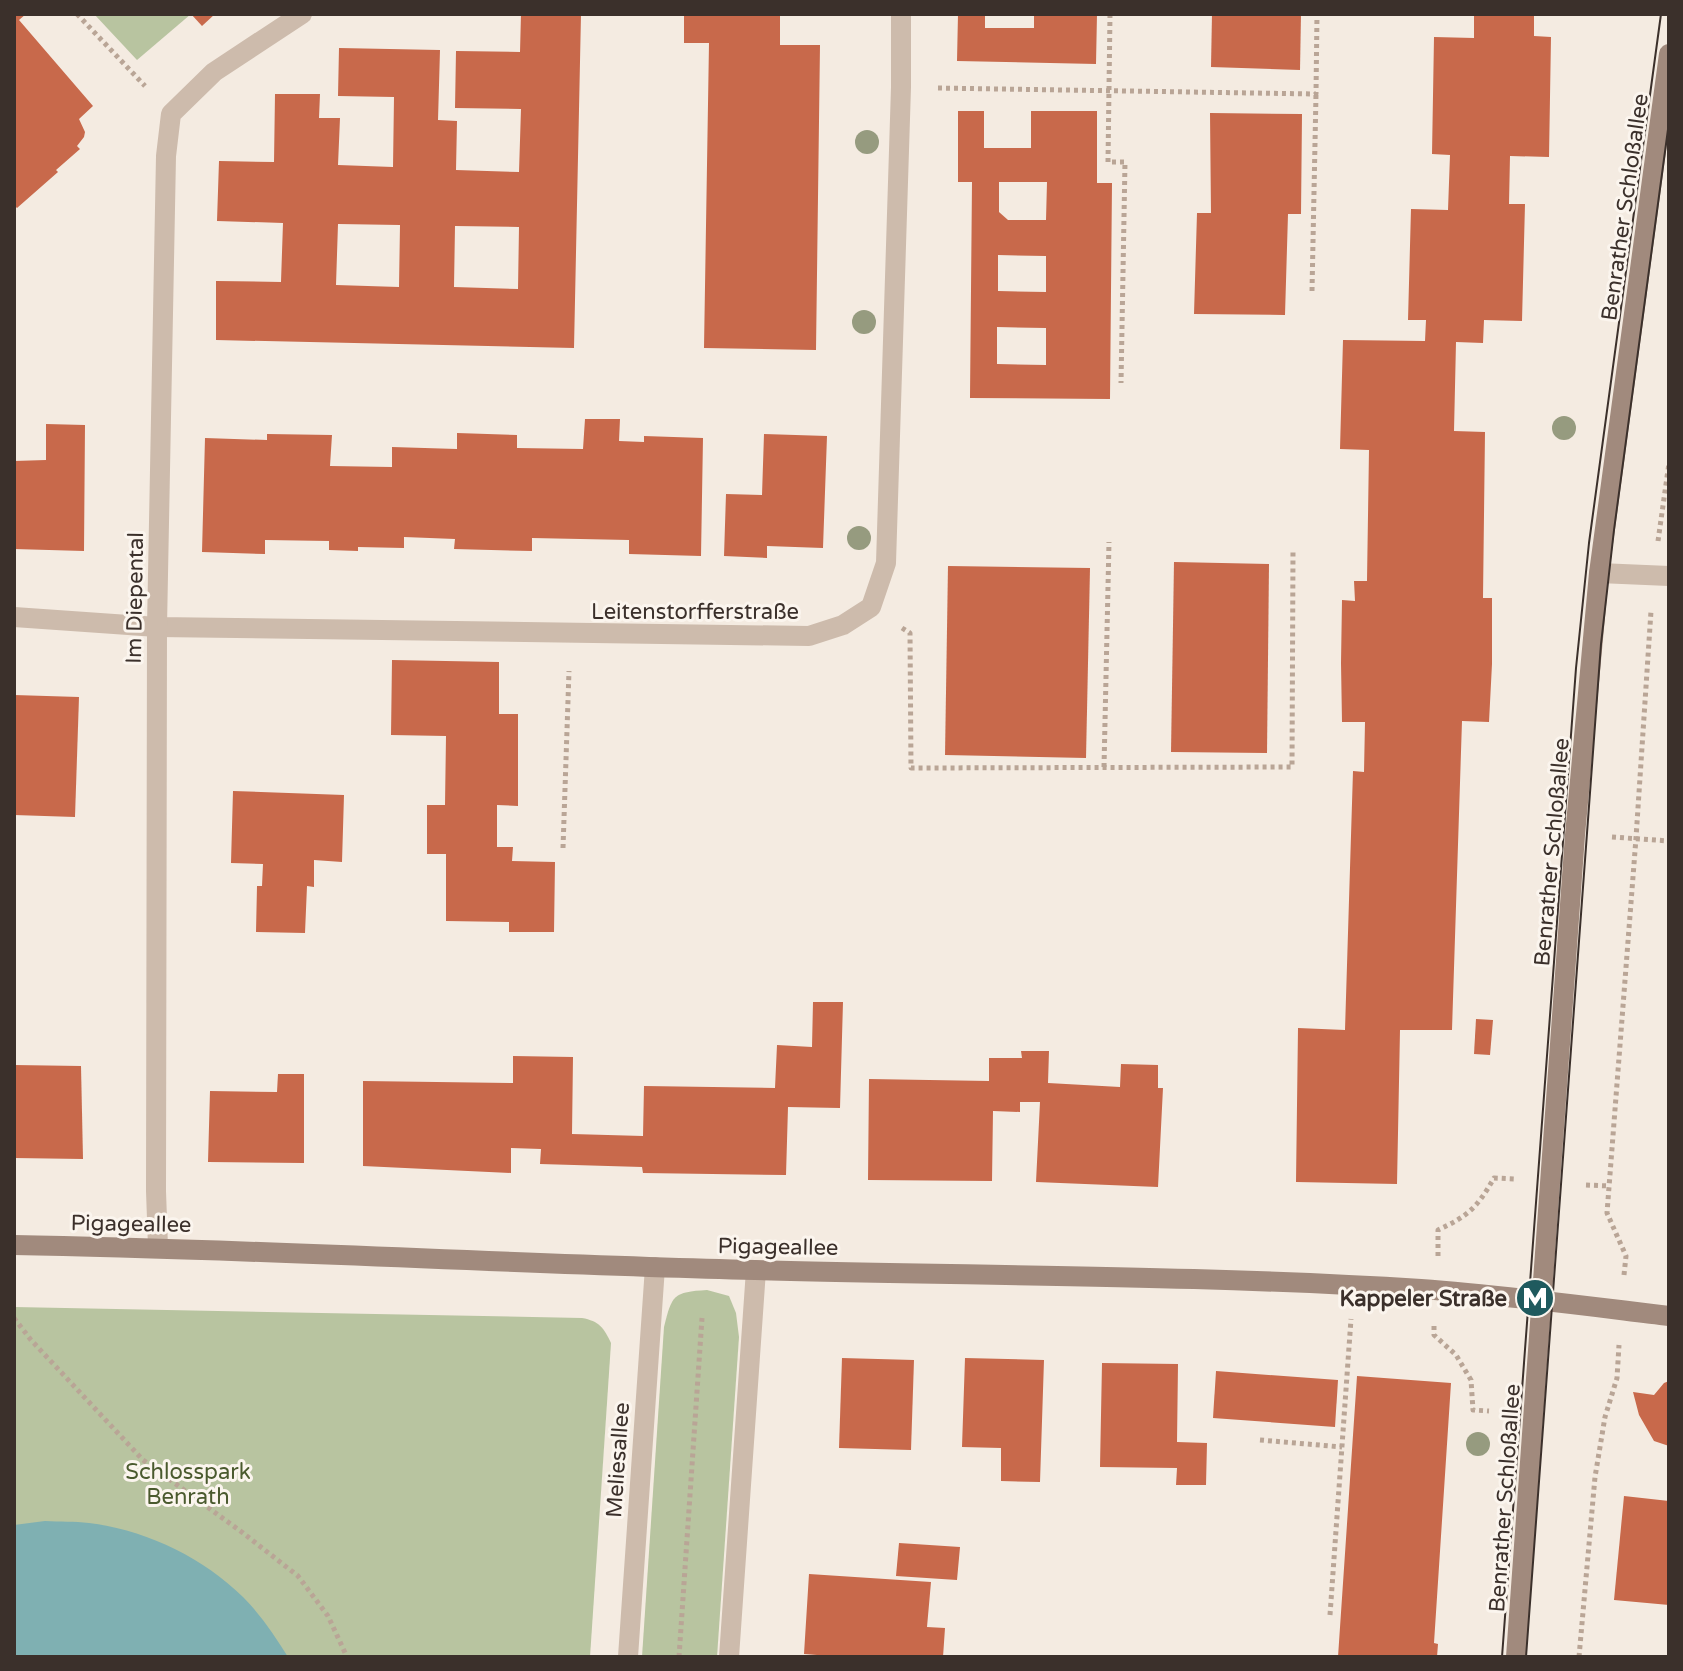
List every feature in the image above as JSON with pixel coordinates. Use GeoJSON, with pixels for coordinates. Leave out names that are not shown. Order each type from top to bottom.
{"type":"FeatureCollection","features":[{"type":"Feature","properties":{"kind":"street"},"geometry":{"type":"LineString","coordinates":[[171,114],[214,72],[302,14]]}},
{"type":"Feature","properties":{"kind":"street"},"geometry":{"type":"LineString","coordinates":[[871,607],[886,563],[901,14]]}},
{"type":"Feature","properties":{"kind":"street","name":"Benrather Schloßallee"},"geometry":{"type":"LineString","coordinates":[[1516,1657],[1575,835],[1599,573],[1669,54]]}},
{"type":"Feature","properties":{"kind":"street","name":"Im Diepental"},"geometry":{"type":"LineString","coordinates":[[158,1247],[157,627],[166,156],[171,114]]}},
{"type":"Feature","properties":{"kind":"street"},"geometry":{"type":"LineString","coordinates":[[1599,573],[1661,576]]}},
{"type":"Feature","properties":{"kind":"street","name":"Leitenstorfferstraße"},"geometry":{"type":"LineString","coordinates":[[14,617],[157,627],[809,636],[843,625],[871,607]]}},
{"type":"Feature","properties":{"kind":"street","name":"Pigageallee"},"geometry":{"type":"LineString","coordinates":[[14,1245],[158,1247],[756,1270],[1161,1278],[1437,1290],[1541,1300]]}},
{"type":"Feature","properties":{"kind":"street","name":"Meliesallee"},"geometry":{"type":"LineString","coordinates":[[628,1657],[655,1267]]}},
{"type":"Feature","properties":{"kind":"street"},"geometry":{"type":"LineString","coordinates":[[729,1657],[756,1270]]}},
{"type":"Feature","properties":{"kind":"street"},"geometry":{"type":"LineString","coordinates":[[1541,1300],[1669,1316]]}},
{"type":"Feature","properties":{"kind":"path"},"geometry":{"type":"LineString","coordinates":[[77,14],[171,114]]}},
{"type":"Feature","properties":{"kind":"path"},"geometry":{"type":"LineString","coordinates":[[1110,14],[1108,162],[1125,162],[1121,383]]}},
{"type":"Feature","properties":{"kind":"path"},"geometry":{"type":"LineString","coordinates":[[1312,291],[1317,14]]}},
{"type":"Feature","properties":{"kind":"path"},"geometry":{"type":"LineString","coordinates":[[901,87],[1316,94]]}},
{"type":"Feature","properties":{"kind":"path"},"geometry":{"type":"LineString","coordinates":[[1626,1256],[1607,1213],[1669,463]]}},
{"type":"Feature","properties":{"kind":"path"},"geometry":{"type":"LineString","coordinates":[[1104,767],[1109,542]]}},
{"type":"Feature","properties":{"kind":"path"},"geometry":{"type":"LineString","coordinates":[[871,607],[910,633],[911,768],[1292,767],[1293,551]]}},
{"type":"Feature","properties":{"kind":"path"},"geometry":{"type":"LineString","coordinates":[[563,848],[570,634]]}},
{"type":"Feature","properties":{"kind":"path"},"geometry":{"type":"LineString","coordinates":[[1575,835],[1669,841]]}},
{"type":"Feature","properties":{"kind":"path"},"geometry":{"type":"LineString","coordinates":[[1330,1615],[1352,1286]]}},
{"type":"Feature","properties":{"kind":"path"},"geometry":{"type":"LineString","coordinates":[[652,1315],[752,1321]]}},
{"type":"Feature","properties":{"kind":"path"},"geometry":{"type":"LineString","coordinates":[[14,1318],[143,1460],[298,1576],[328,1616],[347,1657]]}},
{"type":"Feature","properties":{"kind":"path"},"geometry":{"type":"LineString","coordinates":[[679,1657],[702,1318]]}},
{"type":"Feature","properties":{"kind":"path"},"geometry":{"type":"LineString","coordinates":[[1579,1657],[1595,1477],[1605,1417],[1617,1378]]}},
{"type":"Feature","properties":{"kind":"path"},"geometry":{"type":"LineString","coordinates":[[1260,1440],[1342,1447]]}},
{"type":"Feature","properties":{"kind":"green space"},"geometry":{"type":"Polygon","coordinates":[[[94,14],[191,14],[137,60],[94,14]]]}},
{"type":"Feature","properties":{"kind":"green space"},"geometry":{"type":"Polygon","coordinates":[[[707,1290],[729,1296],[736,1313],[739,1337],[717,1657],[642,1657],[664,1327],[669,1308],[676,1297],[687,1292],[707,1290]]]}},
{"type":"Feature","properties":{"kind":"green space","name":"Schlosspark Benrath"},"geometry":{"type":"Polygon","coordinates":[[[14,1307],[582,1318],[597,1323],[611,1343],[590,1657],[14,1657],[14,1307]]]}},
{"type":"Feature","properties":{"kind":"water"},"geometry":{"type":"Polygon","coordinates":[[[45,1521],[83,1522],[131,1532],[191,1558],[243,1597],[288,1657],[14,1657],[14,1525],[45,1521]]]}},
{"type":"Feature","properties":{"kind":"building"},"geometry":{"type":"Polygon","coordinates":[[[14,14],[26,14],[19,20],[93,106],[79,119],[85,132],[77,146],[80,149],[17,208],[14,205],[14,14]]]}},
{"type":"Feature","properties":{"kind":"building"},"geometry":{"type":"Polygon","coordinates":[[[191,14],[215,14],[202,26],[191,14]]]}},
{"type":"Feature","properties":{"kind":"building"},"geometry":{"type":"Polygon","coordinates":[[[521,14],[581,14],[574,348],[216,340],[216,281],[281,282],[283,223],[217,221],[219,161],[274,162],[275,94],[320,94],[319,118],[340,118],[338,165],[393,167],[394,97],[338,96],[339,48],[440,50],[438,120],[457,121],[456,170],[519,172],[521,109],[455,108],[456,51],[520,52],[521,14]],[[338,224],[336,285],[399,287],[400,225],[338,224]],[[455,226],[454,287],[518,289],[519,227],[455,226]]]}},
{"type":"Feature","properties":{"kind":"building"},"geometry":{"type":"Polygon","coordinates":[[[684,14],[780,14],[780,45],[820,45],[816,350],[704,348],[709,43],[684,43],[684,14]]]}},
{"type":"Feature","properties":{"kind":"building"},"geometry":{"type":"Polygon","coordinates":[[[958,14],[985,14],[985,28],[1034,28],[1034,14],[1097,14],[1096,64],[957,61],[958,14]]]}},
{"type":"Feature","properties":{"kind":"building"},"geometry":{"type":"Polygon","coordinates":[[[1212,14],[1301,14],[1300,70],[1211,67],[1212,14]]]}},
{"type":"Feature","properties":{"kind":"building"},"geometry":{"type":"Polygon","coordinates":[[[1474,14],[1534,14],[1534,36],[1551,37],[1549,157],[1510,156],[1509,204],[1525,204],[1522,321],[1484,320],[1483,343],[1456,342],[1454,431],[1485,432],[1483,598],[1492,598],[1492,664],[1489,722],[1462,721],[1452,1030],[1400,1030],[1397,1184],[1296,1182],[1298,1028],[1345,1030],[1353,771],[1364,772],[1365,722],[1342,722],[1341,663],[1342,600],[1355,601],[1354,581],[1367,581],[1369,450],[1340,449],[1343,340],[1425,341],[1426,320],[1408,320],[1411,209],[1448,210],[1450,155],[1432,154],[1434,37],[1474,38],[1474,14]]]}},
{"type":"Feature","properties":{"kind":"building"},"geometry":{"type":"Polygon","coordinates":[[[958,111],[984,111],[984,148],[1031,148],[1031,111],[1097,111],[1097,183],[1112,183],[1110,399],[970,398],[972,182],[958,182],[958,111]],[[999,182],[999,212],[1008,220],[1046,220],[1047,182],[999,182]],[[998,255],[998,291],[1046,292],[1046,256],[998,255]],[[997,327],[997,364],[1046,365],[1046,328],[997,327]]]}},
{"type":"Feature","properties":{"kind":"building"},"geometry":{"type":"Polygon","coordinates":[[[1210,113],[1302,114],[1301,214],[1288,214],[1285,315],[1194,314],[1197,213],[1211,213],[1210,113]]]}},
{"type":"Feature","properties":{"kind":"building"},"geometry":{"type":"Polygon","coordinates":[[[585,419],[620,419],[619,441],[644,442],[644,436],[703,438],[701,556],[629,554],[629,540],[532,538],[532,551],[454,549],[455,539],[404,537],[404,548],[329,550],[329,541],[265,540],[265,554],[202,552],[205,438],[267,440],[267,434],[332,435],[330,466],[392,467],[392,447],[457,449],[457,433],[517,435],[517,448],[583,449],[585,419]]]}},
{"type":"Feature","properties":{"kind":"building"},"geometry":{"type":"Polygon","coordinates":[[[46,424],[85,425],[84,551],[14,549],[14,461],[46,460],[46,424]]]}},
{"type":"Feature","properties":{"kind":"building"},"geometry":{"type":"Polygon","coordinates":[[[764,434],[827,436],[823,548],[767,546],[767,558],[724,556],[726,494],[762,495],[764,434]]]}},
{"type":"Feature","properties":{"kind":"building"},"geometry":{"type":"Polygon","coordinates":[[[1174,562],[1269,564],[1267,753],[1171,752],[1174,562]]]}},
{"type":"Feature","properties":{"kind":"building"},"geometry":{"type":"Polygon","coordinates":[[[948,566],[1090,568],[1086,758],[945,755],[948,566]]]}},
{"type":"Feature","properties":{"kind":"building"},"geometry":{"type":"Polygon","coordinates":[[[392,660],[499,662],[499,714],[518,714],[518,806],[497,805],[497,847],[513,847],[512,861],[555,862],[554,932],[509,932],[509,922],[446,921],[446,854],[427,854],[427,805],[445,805],[446,736],[391,735],[392,660]]]}},
{"type":"Feature","properties":{"kind":"building"},"geometry":{"type":"Polygon","coordinates":[[[14,695],[79,697],[75,817],[14,815],[14,695]]]}},
{"type":"Feature","properties":{"kind":"building"},"geometry":{"type":"Polygon","coordinates":[[[233,791],[344,795],[342,862],[314,860],[314,887],[307,886],[305,933],[256,932],[257,886],[262,886],[263,864],[231,863],[233,791]]]}},
{"type":"Feature","properties":{"kind":"building"},"geometry":{"type":"Polygon","coordinates":[[[813,1002],[843,1002],[840,1108],[788,1107],[786,1175],[643,1173],[642,1167],[540,1164],[541,1149],[511,1148],[511,1173],[363,1166],[363,1081],[513,1083],[513,1056],[573,1057],[572,1134],[643,1136],[644,1086],[775,1088],[777,1045],[812,1047],[813,1002]]]}},
{"type":"Feature","properties":{"kind":"building"},"geometry":{"type":"Polygon","coordinates":[[[1476,1019],[1493,1020],[1490,1055],[1474,1054],[1476,1019]]]}},
{"type":"Feature","properties":{"kind":"building"},"geometry":{"type":"Polygon","coordinates":[[[1021,1051],[1049,1051],[1048,1083],[1120,1087],[1121,1064],[1158,1065],[1158,1088],[1163,1088],[1158,1187],[1036,1182],[1040,1102],[1020,1102],[1020,1112],[993,1111],[992,1181],[868,1180],[869,1079],[989,1081],[989,1058],[1022,1058],[1021,1051]]]}},
{"type":"Feature","properties":{"kind":"building"},"geometry":{"type":"Polygon","coordinates":[[[14,1065],[81,1066],[83,1159],[14,1158],[14,1065]]]}},
{"type":"Feature","properties":{"kind":"building"},"geometry":{"type":"Polygon","coordinates":[[[278,1074],[304,1074],[304,1163],[208,1162],[210,1091],[277,1092],[278,1074]]]}},
{"type":"Feature","properties":{"kind":"building"},"geometry":{"type":"Polygon","coordinates":[[[842,1358],[914,1360],[911,1450],[839,1448],[842,1358]]]}},
{"type":"Feature","properties":{"kind":"building"},"geometry":{"type":"Polygon","coordinates":[[[965,1358],[1044,1360],[1040,1482],[1001,1481],[1001,1448],[962,1447],[965,1358]]]}},
{"type":"Feature","properties":{"kind":"building"},"geometry":{"type":"Polygon","coordinates":[[[1102,1363],[1178,1364],[1177,1442],[1207,1443],[1206,1485],[1176,1485],[1177,1468],[1100,1467],[1102,1363]]]}},
{"type":"Feature","properties":{"kind":"building"},"geometry":{"type":"Polygon","coordinates":[[[1216,1371],[1338,1380],[1335,1427],[1213,1418],[1216,1371]]]}},
{"type":"Feature","properties":{"kind":"building"},"geometry":{"type":"Polygon","coordinates":[[[1357,1376],[1451,1383],[1434,1643],[1438,1644],[1437,1657],[1338,1657],[1357,1376]]]}},
{"type":"Feature","properties":{"kind":"building"},"geometry":{"type":"Polygon","coordinates":[[[1669,1381],[1669,1446],[1654,1441],[1639,1415],[1633,1392],[1654,1395],[1669,1381]]]}},
{"type":"Feature","properties":{"kind":"building"},"geometry":{"type":"Polygon","coordinates":[[[1624,1496],[1669,1501],[1669,1605],[1614,1600],[1624,1496]]]}},
{"type":"Feature","properties":{"kind":"building"},"geometry":{"type":"Polygon","coordinates":[[[899,1543],[960,1547],[957,1580],[896,1576],[899,1543]]]}},
{"type":"Feature","properties":{"kind":"building"},"geometry":{"type":"Polygon","coordinates":[[[809,1574],[931,1582],[927,1627],[945,1628],[943,1657],[804,1654],[809,1574]]]}},
{"type":"Feature","properties":{"kind":"tram line"},"geometry":{"type":"LineString","coordinates":[[1502,1657],[1576,668],[1589,543],[1661,14]]}},
{"type":"Feature","properties":{"kind":"tram line"},"geometry":{"type":"LineString","coordinates":[[1526,1657],[1601,644],[1669,122]]}},
{"type":"Feature","properties":{"kind":"place","name":"Kappeler Straße"},"geometry":{"type":"Point","coordinates":[1535,1298]}}]}
